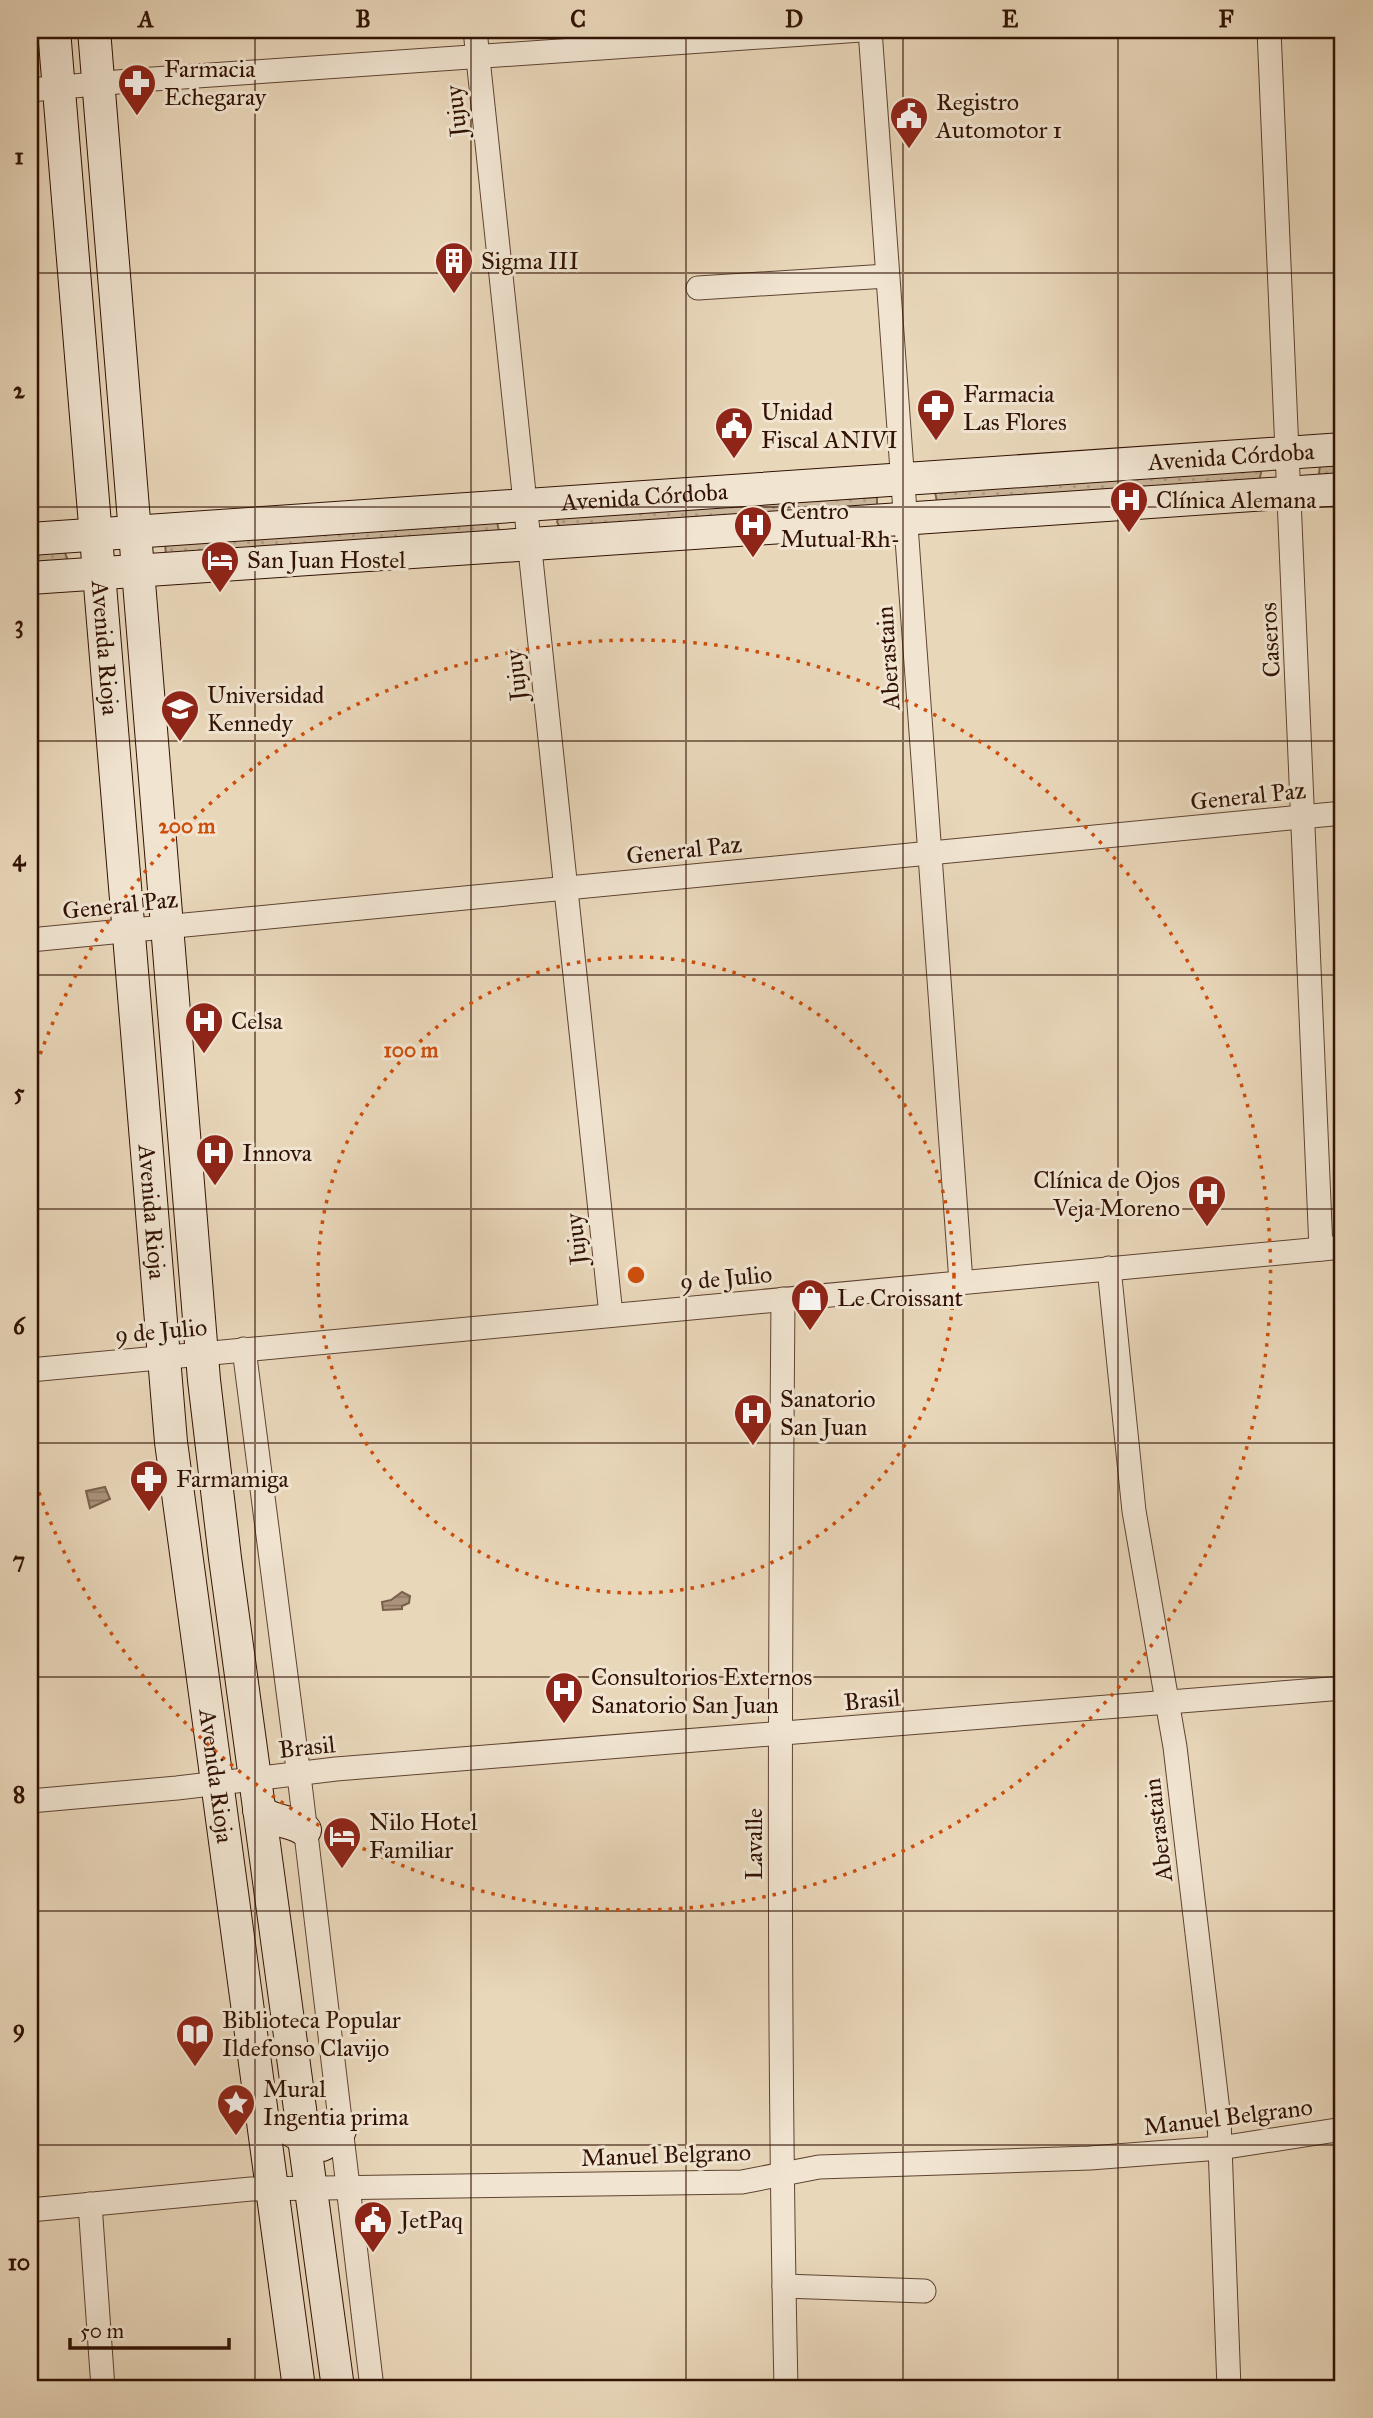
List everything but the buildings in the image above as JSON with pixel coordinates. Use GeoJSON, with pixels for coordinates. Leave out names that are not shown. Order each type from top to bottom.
{"type":"FeatureCollection","features":[{"type":"Feature","properties":{"kind":"main road","name":"Avenida Rioja"},"geometry":{"type":"LineString","coordinates":[[54,30],[44,89],[95,535],[171,1442],[299,2388]]}},
{"type":"Feature","properties":{"kind":"main road","name":"Avenida Rioja"},"geometry":{"type":"LineString","coordinates":[[94,30],[202,1353],[216,1485],[255,1779],[265,1820],[317,2153],[332,2349],[338,2388]]}},
{"type":"Feature","properties":{"kind":"main road","name":"Avenida Córdoba"},"geometry":{"type":"LineString","coordinates":[[30,539],[1343,449]]}},
{"type":"Feature","properties":{"kind":"main road","name":"Avenida Córdoba"},"geometry":{"type":"LineString","coordinates":[[30,578],[1343,489]]}},
{"type":"Feature","properties":{"kind":"main road"},"geometry":{"type":"LineString","coordinates":[[164,1357],[175,1363],[182,1372],[195,1451],[216,1485]]}},
{"type":"Feature","properties":{"kind":"main road"},"geometry":{"type":"LineString","coordinates":[[198,1651],[217,1676],[225,1693],[232,1751],[243,1769],[255,1779]]}},
{"type":"Feature","properties":{"kind":"main road"},"geometry":{"type":"LineString","coordinates":[[229,1878],[241,1854],[265,1820],[289,1821],[305,1830]]}},
{"type":"Feature","properties":{"kind":"main road"},"geometry":{"type":"LineString","coordinates":[[257,2083],[265,2102],[276,2116],[317,2153]]}},
{"type":"Feature","properties":{"kind":"main road"},"geometry":{"type":"LineString","coordinates":[[272,2189],[286,2202],[296,2225],[310,2320],[332,2349]]}},
{"type":"Feature","properties":{"kind":"street","name":"Jujuy"},"geometry":{"type":"LineString","coordinates":[[475,30],[611,1315]]}},
{"type":"Feature","properties":{"kind":"street"},"geometry":{"type":"LineString","coordinates":[[44,89],[861,30]]}},
{"type":"Feature","properties":{"kind":"street","name":"Aberastain"},"geometry":{"type":"LineString","coordinates":[[870,30],[961,1282]]}},
{"type":"Feature","properties":{"kind":"street","name":"Caseros"},"geometry":{"type":"LineString","coordinates":[[1269,30],[1303,817],[1332,1248]]}},
{"type":"Feature","properties":{"kind":"street"},"geometry":{"type":"LineString","coordinates":[[698,288],[887,276]]}},
{"type":"Feature","properties":{"kind":"street","name":"General Paz"},"geometry":{"type":"LineString","coordinates":[[30,940],[1343,813]]}},
{"type":"Feature","properties":{"kind":"street","name":"9 de Julio"},"geometry":{"type":"LineString","coordinates":[[30,1370],[1332,1248]]}},
{"type":"Feature","properties":{"kind":"street","name":"Aberastain"},"geometry":{"type":"LineString","coordinates":[[1110,1268],[1134,1511],[1175,1748],[1219,2119],[1229,2388]]}},
{"type":"Feature","properties":{"kind":"street","name":"Lavalle"},"geometry":{"type":"LineString","coordinates":[[783,1299],[781,2174],[786,2388]]}},
{"type":"Feature","properties":{"kind":"street","name":"Avenida Rioja"},"geometry":{"type":"LineString","coordinates":[[244,1349],[305,1830],[317,2153],[347,2188],[372,2388]]}},
{"type":"Feature","properties":{"kind":"street","name":"Brasil"},"geometry":{"type":"LineString","coordinates":[[30,1801],[299,1774],[1343,1688]]}},
{"type":"Feature","properties":{"kind":"street","name":"Manuel Belgrano"},"geometry":{"type":"LineString","coordinates":[[30,2210],[272,2189],[317,2153],[347,2188],[742,2182],[819,2167],[1090,2158],[1220,2148],[1343,2129]]}},
{"type":"Feature","properties":{"kind":"street"},"geometry":{"type":"LineString","coordinates":[[90,2204],[103,2388]]}},
{"type":"Feature","properties":{"kind":"street"},"geometry":{"type":"LineString","coordinates":[[784,2286],[924,2291]]}},
{"type":"Feature","properties":{"kind":"shaded area"},"geometry":{"type":"Polygon","coordinates":[[[1343,460],[1343,477],[1322,477],[1319,473],[1320,465],[1343,460]]]}},
{"type":"Feature","properties":{"kind":"shaded area"},"geometry":{"type":"Polygon","coordinates":[[[1259,469],[1259,482],[937,502],[935,492],[1259,469]]]}},
{"type":"Feature","properties":{"kind":"shaded area"},"geometry":{"type":"Polygon","coordinates":[[[877,497],[877,506],[560,528],[557,522],[559,516],[877,497]]]}},
{"type":"Feature","properties":{"kind":"shaded area"},"geometry":{"type":"Polygon","coordinates":[[[497,522],[499,531],[166,555],[165,543],[497,522]]]}},
{"type":"Feature","properties":{"kind":"shaded area"},"geometry":{"type":"Polygon","coordinates":[[[30,550],[64,550],[67,558],[65,561],[30,566],[30,550]]]}},
{"type":"Feature","properties":{"kind":"shaded area"},"geometry":{"type":"Polygon","coordinates":[[[105,1487],[110,1499],[90,1508],[86,1491],[105,1487]]]}},
{"type":"Feature","properties":{"kind":"shaded area"},"geometry":{"type":"Polygon","coordinates":[[[402,1592],[410,1596],[409,1603],[402,1606],[402,1609],[383,1610],[382,1602],[391,1600],[402,1592]]]}},
{"type":"Feature","properties":{"kind":"place","name":"Farmacia Echegaray"},"geometry":{"type":"Point","coordinates":[137,117]}},
{"type":"Feature","properties":{"kind":"place","name":"Registro Automotor 1"},"geometry":{"type":"Point","coordinates":[909,150]}},
{"type":"Feature","properties":{"kind":"place","name":"Sigma III"},"geometry":{"type":"Point","coordinates":[454,295]}},
{"type":"Feature","properties":{"kind":"place","name":"Farmacia Las Flores"},"geometry":{"type":"Point","coordinates":[936,442]}},
{"type":"Feature","properties":{"kind":"place","name":"Unidad Fiscal ANIVI"},"geometry":{"type":"Point","coordinates":[734,460]}},
{"type":"Feature","properties":{"kind":"place","name":"Clínica Alemana"},"geometry":{"type":"Point","coordinates":[1129,534]}},
{"type":"Feature","properties":{"kind":"place","name":"Centro Mutual Rh-"},"geometry":{"type":"Point","coordinates":[753,559]}},
{"type":"Feature","properties":{"kind":"place","name":"San Juan Hostel"},"geometry":{"type":"Point","coordinates":[220,594]}},
{"type":"Feature","properties":{"kind":"place","name":"Universidad Kennedy"},"geometry":{"type":"Point","coordinates":[180,743]}},
{"type":"Feature","properties":{"kind":"place","name":"Celsa"},"geometry":{"type":"Point","coordinates":[204,1055]}},
{"type":"Feature","properties":{"kind":"place","name":"Innova"},"geometry":{"type":"Point","coordinates":[215,1187]}},
{"type":"Feature","properties":{"kind":"place","name":"Clínica de Ojos Veja Moreno"},"geometry":{"type":"Point","coordinates":[1207,1228]}},
{"type":"Feature","properties":{"kind":"place","name":"Le Croissant"},"geometry":{"type":"Point","coordinates":[810,1332]}},
{"type":"Feature","properties":{"kind":"place","name":"Sanatorio San Juan"},"geometry":{"type":"Point","coordinates":[753,1447]}},
{"type":"Feature","properties":{"kind":"place","name":"Farmamiga"},"geometry":{"type":"Point","coordinates":[149,1513]}},
{"type":"Feature","properties":{"kind":"place","name":"Consultorios Externos Sanatorio San Juan"},"geometry":{"type":"Point","coordinates":[564,1725]}},
{"type":"Feature","properties":{"kind":"place","name":"Nilo Hotel Familiar"},"geometry":{"type":"Point","coordinates":[342,1870]}},
{"type":"Feature","properties":{"kind":"place","name":"Biblioteca Popular Ildefonso Clavijo"},"geometry":{"type":"Point","coordinates":[195,2068]}},
{"type":"Feature","properties":{"kind":"place","name":"Mural Ingentia prima"},"geometry":{"type":"Point","coordinates":[236,2137]}},
{"type":"Feature","properties":{"kind":"place","name":"JetPaq"},"geometry":{"type":"Point","coordinates":[373,2254]}}]}
